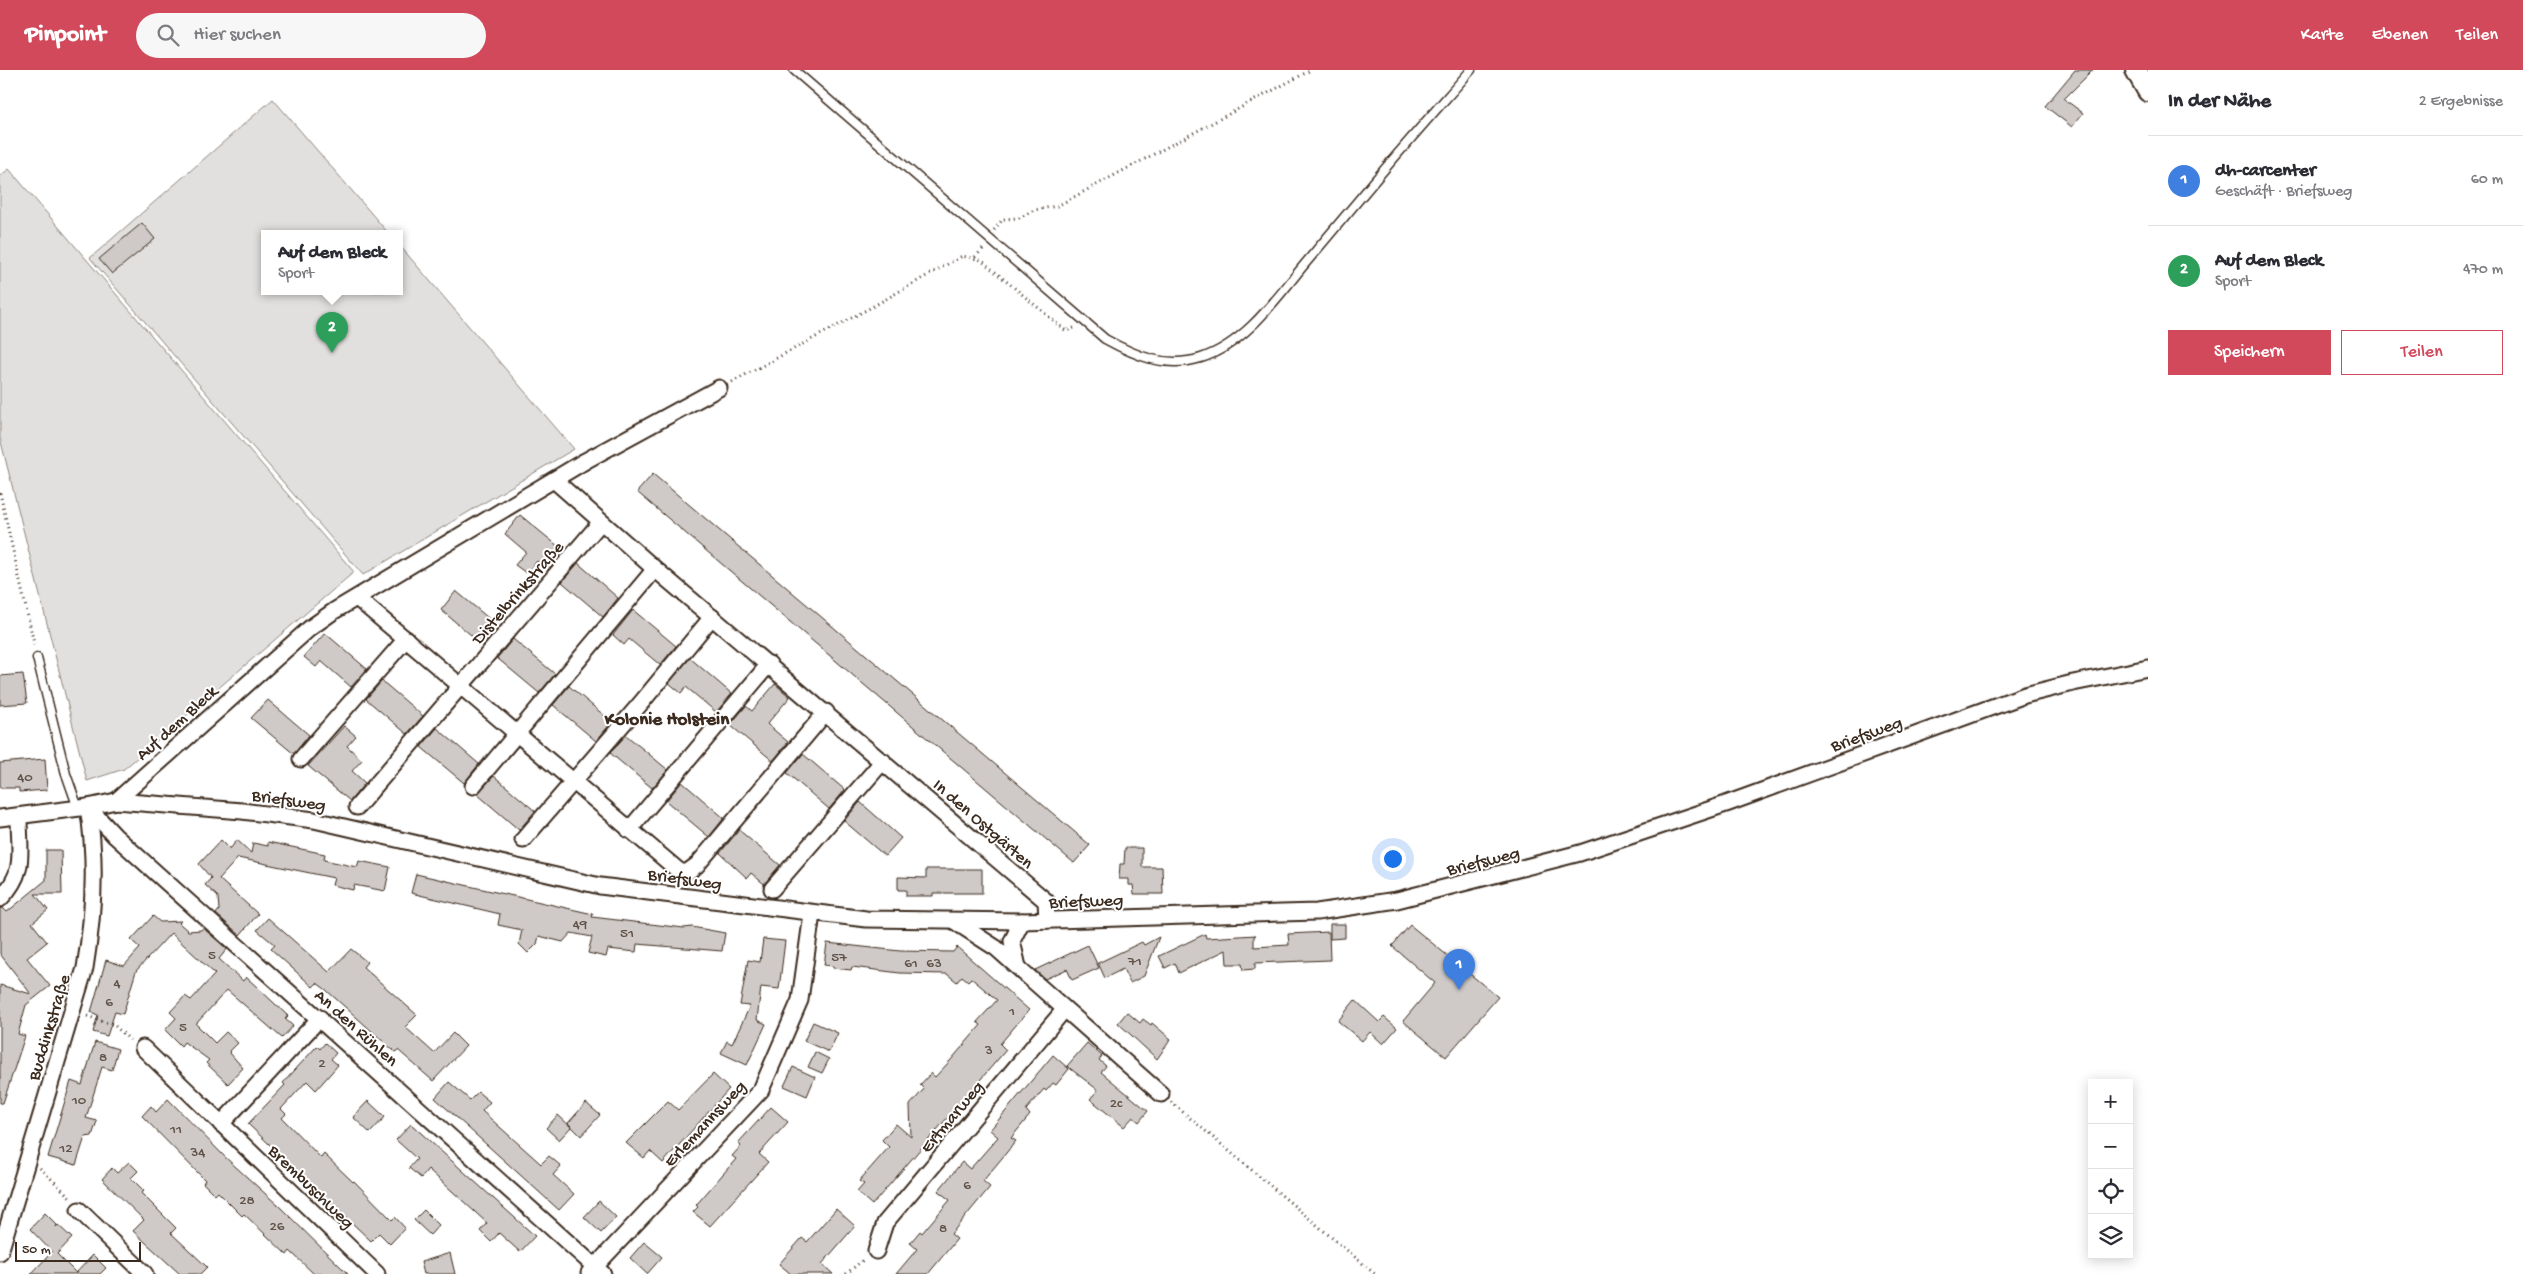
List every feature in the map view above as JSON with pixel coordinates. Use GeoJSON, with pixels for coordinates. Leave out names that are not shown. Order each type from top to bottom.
{"type":"FeatureCollection","features":[{"type":"Feature","properties":{"kind":"street"},"geometry":{"type":"LineString","coordinates":[[2136,70],[2148,91]]}},
{"type":"Feature","properties":{"kind":"street","name":"Auf dem Bleck"},"geometry":{"type":"LineString","coordinates":[[116,801],[310,628],[334,611],[358,599],[554,480],[719,388]]}},
{"type":"Feature","properties":{"kind":"street","name":"In den Ostgärten"},"geometry":{"type":"LineString","coordinates":[[554,480],[655,569],[1046,900],[1047,920]]}},
{"type":"Feature","properties":{"kind":"street","name":"Distelbrinkstraße"},"geometry":{"type":"LineString","coordinates":[[357,807],[601,522]]}},
{"type":"Feature","properties":{"kind":"street"},"geometry":{"type":"LineString","coordinates":[[473,786],[655,569]]}},
{"type":"Feature","properties":{"kind":"street"},"geometry":{"type":"LineString","coordinates":[[358,599],[672,866],[686,873],[697,866],[826,712]]}},
{"type":"Feature","properties":{"kind":"street"},"geometry":{"type":"LineString","coordinates":[[523,840],[712,617]]}},
{"type":"Feature","properties":{"kind":"street"},"geometry":{"type":"LineString","coordinates":[[301,759],[406,639]]}},
{"type":"Feature","properties":{"kind":"street"},"geometry":{"type":"LineString","coordinates":[[629,830],[769,664]]}},
{"type":"Feature","properties":{"kind":"street","name":"Briefsweg"},"geometry":{"type":"LineString","coordinates":[[0,818],[83,808],[116,801],[242,811],[314,820],[600,886],[812,914],[866,919],[1022,921],[1318,912],[1432,892],[1553,861],[1627,838],[2025,695],[2148,668]]}},
{"type":"Feature","properties":{"kind":"street"},"geometry":{"type":"LineString","coordinates":[[772,889],[883,761]]}},
{"type":"Feature","properties":{"kind":"street","name":"Buddinkstraße"},"geometry":{"type":"LineString","coordinates":[[0,1252],[85,968],[91,932],[94,844],[83,808]]}},
{"type":"Feature","properties":{"kind":"street","name":"An den Rühlen"},"geometry":{"type":"LineString","coordinates":[[83,808],[320,1018],[595,1272]]}},
{"type":"Feature","properties":{"kind":"street"},"geometry":{"type":"LineString","coordinates":[[0,899],[11,888],[20,872],[19,817]]}},
{"type":"Feature","properties":{"kind":"street","name":"Erlemannsweg"},"geometry":{"type":"LineString","coordinates":[[595,1272],[761,1090],[800,1000],[812,914]]}},
{"type":"Feature","properties":{"kind":"street"},"geometry":{"type":"LineString","coordinates":[[950,920],[972,931],[1018,967],[1064,1010],[1162,1094]]}},
{"type":"Feature","properties":{"kind":"street"},"geometry":{"type":"LineString","coordinates":[[1018,967],[1012,941],[1022,921]]}},
{"type":"Feature","properties":{"kind":"street","name":"Ertmarweg"},"geometry":{"type":"LineString","coordinates":[[876,1251],[885,1223],[1064,1010]]}},
{"type":"Feature","properties":{"kind":"street"},"geometry":{"type":"LineString","coordinates":[[221,1124],[320,1018]]}},
{"type":"Feature","properties":{"kind":"street","name":"Brembuschweg"},"geometry":{"type":"LineString","coordinates":[[143,1048],[377,1274]]}},
{"type":"Feature","properties":{"kind":"street"},"geometry":{"type":"LineString","coordinates":[[79,1210],[144,1274]]}},
{"type":"Feature","properties":{"kind":"lane"},"geometry":{"type":"LineString","coordinates":[[794,70],[1105,338],[1128,351],[1153,360],[1176,363],[1201,358],[1220,350],[1247,330],[1271,305],[1393,158],[1471,70]]}},
{"type":"Feature","properties":{"kind":"lane"},"geometry":{"type":"LineString","coordinates":[[37,658],[66,774],[83,808]]}},
{"type":"Feature","properties":{"kind":"path"},"geometry":{"type":"LineString","coordinates":[[991,241],[994,230],[1003,219],[1019,218],[1034,210],[1057,206],[1311,70]]}},
{"type":"Feature","properties":{"kind":"path"},"geometry":{"type":"LineString","coordinates":[[719,388],[870,308],[950,261],[962,256],[973,256],[981,260],[1066,331],[1076,327],[1082,318]]}},
{"type":"Feature","properties":{"kind":"path"},"geometry":{"type":"LineString","coordinates":[[0,493],[37,658]]}},
{"type":"Feature","properties":{"kind":"path"},"geometry":{"type":"LineString","coordinates":[[72,1011],[114,1024],[136,1046],[143,1048]]}},
{"type":"Feature","properties":{"kind":"path"},"geometry":{"type":"LineString","coordinates":[[1162,1094],[1376,1274]]}},
{"type":"Feature","properties":{"kind":"path"},"geometry":{"type":"LineString","coordinates":[[28,1156],[71,1198],[79,1210]]}},
{"type":"Feature","properties":{"kind":"path"},"geometry":{"type":"LineString","coordinates":[[846,1274],[851,1268],[876,1251]]}},
{"type":"Feature","properties":{"kind":"shaded area"},"geometry":{"type":"Polygon","coordinates":[[[273,99],[386,230],[261,230],[261,295],[403,295],[403,250],[574,449],[363,575],[90,258],[273,99]]]}},
{"type":"Feature","properties":{"kind":"shaded area"},"geometry":{"type":"Polygon","coordinates":[[[9,169],[354,572],[124,769],[87,781],[0,438],[0,176],[9,169]]]}},
{"type":"Feature","properties":{"kind":"building"},"geometry":{"type":"Polygon","coordinates":[[[2075,70],[2093,70],[2064,99],[2083,113],[2072,127],[2045,106],[2075,70]]]}},
{"type":"Feature","properties":{"kind":"building"},"geometry":{"type":"Polygon","coordinates":[[[142,223],[155,239],[112,274],[99,259],[142,223]]]}},
{"type":"Feature","properties":{"kind":"building"},"geometry":{"type":"Polygon","coordinates":[[[653,474],[1090,845],[1074,863],[637,492],[653,474]]]}},
{"type":"Feature","properties":{"kind":"building"},"geometry":{"type":"Polygon","coordinates":[[[520,515],[564,551],[548,570],[537,561],[526,573],[515,565],[526,552],[505,534],[520,515]]]}},
{"type":"Feature","properties":{"kind":"building"},"geometry":{"type":"Polygon","coordinates":[[[578,563],[618,598],[603,617],[562,582],[578,563]]]}},
{"type":"Feature","properties":{"kind":"building"},"geometry":{"type":"Polygon","coordinates":[[[456,591],[499,627],[483,645],[441,610],[456,591]]]}},
{"type":"Feature","properties":{"kind":"building"},"geometry":{"type":"Polygon","coordinates":[[[633,610],[676,646],[660,665],[629,639],[624,645],[613,635],[633,610]]]}},
{"type":"Feature","properties":{"kind":"building"},"geometry":{"type":"Polygon","coordinates":[[[325,633],[367,669],[351,687],[321,661],[316,667],[304,657],[325,633]]]}},
{"type":"Feature","properties":{"kind":"building"},"geometry":{"type":"Polygon","coordinates":[[[513,639],[555,674],[539,693],[497,658],[513,639]]]}},
{"type":"Feature","properties":{"kind":"building"},"geometry":{"type":"Polygon","coordinates":[[[690,658],[732,694],[716,712],[686,687],[681,693],[669,683],[690,658]]]}},
{"type":"Feature","properties":{"kind":"building"},"geometry":{"type":"Polygon","coordinates":[[[23,674],[27,703],[0,705],[0,676],[23,674]]]}},
{"type":"Feature","properties":{"kind":"building"},"geometry":{"type":"Polygon","coordinates":[[[382,681],[423,716],[407,734],[366,699],[382,681]]]}},
{"type":"Feature","properties":{"kind":"building"},"geometry":{"type":"Polygon","coordinates":[[[775,684],[790,697],[767,724],[788,742],[773,761],[730,725],[746,706],[752,711],[775,684]]]}},
{"type":"Feature","properties":{"kind":"building"},"geometry":{"type":"Polygon","coordinates":[[[569,686],[612,722],[596,741],[553,705],[569,686]]]}},
{"type":"Feature","properties":{"kind":"building"},"geometry":{"type":"Polygon","coordinates":[[[268,700],[309,735],[294,754],[251,718],[268,700]]]}},
{"type":"Feature","properties":{"kind":"building"},"geometry":{"type":"Polygon","coordinates":[[[344,726],[356,736],[347,746],[362,760],[352,771],[365,783],[350,801],[308,766],[344,726]]]}},
{"type":"Feature","properties":{"kind":"building"},"geometry":{"type":"Polygon","coordinates":[[[437,728],[479,764],[464,783],[421,747],[437,728]]]}},
{"type":"Feature","properties":{"kind":"building"},"geometry":{"type":"Polygon","coordinates":[[[626,735],[668,770],[652,788],[610,753],[626,735]]]}},
{"type":"Feature","properties":{"kind":"building"},"geometry":{"type":"Polygon","coordinates":[[[803,754],[845,790],[829,809],[787,773],[803,754]]]}},
{"type":"Feature","properties":{"kind":"building"},"geometry":{"type":"Polygon","coordinates":[[[45,759],[47,790],[19,792],[19,788],[0,788],[0,763],[45,759]]]}},
{"type":"Feature","properties":{"kind":"building"},"geometry":{"type":"Polygon","coordinates":[[[494,776],[535,811],[519,830],[477,794],[494,776]]]}},
{"type":"Feature","properties":{"kind":"building"},"geometry":{"type":"Polygon","coordinates":[[[682,782],[724,818],[709,837],[666,801],[682,782]]]}},
{"type":"Feature","properties":{"kind":"building"},"geometry":{"type":"Polygon","coordinates":[[[860,802],[901,838],[885,856],[844,821],[860,802]]]}},
{"type":"Feature","properties":{"kind":"building"},"geometry":{"type":"Polygon","coordinates":[[[739,830],[780,865],[764,884],[751,873],[747,878],[720,853],[739,830]]]}},
{"type":"Feature","properties":{"kind":"building"},"geometry":{"type":"Polygon","coordinates":[[[221,840],[230,849],[237,840],[251,853],[253,843],[268,846],[268,842],[325,854],[324,860],[357,867],[359,861],[390,867],[385,891],[354,885],[353,890],[332,885],[334,878],[238,858],[219,879],[258,914],[240,935],[216,914],[219,910],[218,897],[205,885],[211,878],[199,864],[221,840]]]}},
{"type":"Feature","properties":{"kind":"building"},"geometry":{"type":"Polygon","coordinates":[[[1125,848],[1142,848],[1142,867],[1162,867],[1163,894],[1134,894],[1133,885],[1129,885],[1129,879],[1119,879],[1120,864],[1124,864],[1125,848]]]}},
{"type":"Feature","properties":{"kind":"building"},"geometry":{"type":"Polygon","coordinates":[[[46,850],[61,850],[62,894],[35,894],[48,910],[32,923],[47,942],[27,958],[50,986],[26,1005],[18,1034],[25,1036],[3,1103],[0,1103],[0,985],[31,994],[0,954],[0,908],[7,912],[46,880],[46,850]]]}},
{"type":"Feature","properties":{"kind":"building"},"geometry":{"type":"Polygon","coordinates":[[[926,869],[982,869],[982,893],[933,893],[933,896],[906,896],[906,890],[898,890],[898,877],[926,878],[926,869]]]}},
{"type":"Feature","properties":{"kind":"building"},"geometry":{"type":"Polygon","coordinates":[[[416,874],[593,914],[592,917],[684,928],[692,927],[725,933],[722,951],[637,944],[636,952],[608,949],[606,957],[588,953],[592,937],[571,933],[563,942],[539,936],[537,944],[528,953],[519,944],[522,930],[498,925],[500,914],[411,893],[416,874]]]}},
{"type":"Feature","properties":{"kind":"building"},"geometry":{"type":"Polygon","coordinates":[[[153,916],[160,922],[181,921],[179,923],[188,931],[201,930],[203,928],[227,949],[219,959],[243,981],[246,977],[288,1016],[285,1019],[293,1026],[282,1038],[227,990],[196,1024],[215,1043],[226,1032],[238,1043],[229,1052],[243,1068],[228,1084],[206,1063],[209,1060],[184,1042],[181,1046],[165,1030],[176,1018],[170,1012],[185,996],[191,1000],[215,974],[171,933],[136,971],[123,1014],[115,1012],[107,1036],[93,1032],[98,1015],[91,1012],[106,960],[124,966],[140,948],[131,940],[153,916]]]}},
{"type":"Feature","properties":{"kind":"building"},"geometry":{"type":"Polygon","coordinates":[[[268,918],[329,972],[351,949],[367,962],[363,967],[417,1015],[405,1027],[434,1053],[453,1033],[466,1046],[433,1081],[398,1050],[395,1052],[325,989],[317,983],[313,987],[271,949],[275,945],[257,930],[268,918]]]}},
{"type":"Feature","properties":{"kind":"building"},"geometry":{"type":"Polygon","coordinates":[[[1330,924],[1345,924],[1345,938],[1330,939],[1330,924]]]}},
{"type":"Feature","properties":{"kind":"building"},"geometry":{"type":"Polygon","coordinates":[[[1410,925],[1498,997],[1446,1057],[1403,1021],[1435,983],[1392,946],[1410,925]]]}},
{"type":"Feature","properties":{"kind":"building"},"geometry":{"type":"Polygon","coordinates":[[[1329,932],[1330,960],[1255,963],[1255,969],[1243,970],[1242,964],[1227,964],[1226,950],[1179,973],[1175,963],[1165,968],[1159,956],[1205,934],[1206,938],[1256,935],[1254,936],[1254,947],[1289,945],[1288,934],[1329,932]]]}},
{"type":"Feature","properties":{"kind":"building"},"geometry":{"type":"Polygon","coordinates":[[[1159,937],[1144,976],[1130,983],[1123,969],[1105,978],[1098,963],[1142,942],[1144,945],[1159,937]]]}},
{"type":"Feature","properties":{"kind":"building"},"geometry":{"type":"Polygon","coordinates":[[[763,939],[785,941],[779,989],[761,987],[757,1020],[766,1024],[747,1065],[721,1053],[727,1041],[732,1044],[750,1006],[740,1005],[748,960],[760,962],[763,939]]]}},
{"type":"Feature","properties":{"kind":"building"},"geometry":{"type":"Polygon","coordinates":[[[827,943],[900,951],[953,952],[957,947],[1029,1010],[1000,1044],[1006,1050],[872,1205],[857,1192],[864,1184],[859,1181],[889,1147],[882,1140],[896,1124],[911,1137],[910,1105],[924,1089],[920,1085],[931,1073],[935,1077],[950,1061],[981,1025],[977,1022],[997,1000],[971,978],[968,981],[962,976],[957,982],[947,974],[900,973],[852,967],[851,970],[824,965],[827,943]]]}},
{"type":"Feature","properties":{"kind":"building"},"geometry":{"type":"Polygon","coordinates":[[[1088,945],[1099,968],[1072,980],[1067,969],[1045,979],[1035,970],[1088,945]]]}},
{"type":"Feature","properties":{"kind":"building"},"geometry":{"type":"Polygon","coordinates":[[[1355,1000],[1379,1022],[1384,1017],[1397,1028],[1383,1044],[1370,1032],[1362,1041],[1338,1021],[1355,1000]]]}},
{"type":"Feature","properties":{"kind":"building"},"geometry":{"type":"Polygon","coordinates":[[[1127,1012],[1140,1023],[1143,1019],[1151,1025],[1152,1023],[1171,1039],[1157,1059],[1118,1023],[1127,1012]]]}},
{"type":"Feature","properties":{"kind":"building"},"geometry":{"type":"Polygon","coordinates":[[[813,1022],[838,1033],[829,1052],[804,1041],[813,1022]]]}},
{"type":"Feature","properties":{"kind":"building"},"geometry":{"type":"Polygon","coordinates":[[[95,1042],[118,1049],[112,1070],[102,1067],[86,1118],[97,1121],[92,1136],[85,1137],[76,1165],[48,1157],[71,1081],[82,1085],[95,1042]]]}},
{"type":"Feature","properties":{"kind":"building"},"geometry":{"type":"Polygon","coordinates":[[[325,1043],[336,1053],[331,1059],[338,1065],[316,1090],[307,1081],[281,1109],[286,1114],[282,1118],[321,1158],[324,1154],[354,1181],[392,1220],[395,1217],[405,1228],[390,1244],[379,1233],[371,1241],[248,1124],[285,1085],[283,1083],[317,1046],[320,1049],[325,1043]]]}},
{"type":"Feature","properties":{"kind":"building"},"geometry":{"type":"Polygon","coordinates":[[[1087,1043],[1102,1056],[1099,1060],[1106,1066],[1101,1072],[1148,1111],[1139,1122],[1133,1117],[1124,1127],[1090,1099],[1098,1090],[1067,1066],[1087,1043]]]}},
{"type":"Feature","properties":{"kind":"building"},"geometry":{"type":"Polygon","coordinates":[[[815,1052],[829,1059],[822,1073],[808,1067],[815,1052]]]}},
{"type":"Feature","properties":{"kind":"building"},"geometry":{"type":"Polygon","coordinates":[[[1053,1055],[1069,1069],[1056,1085],[1053,1083],[1046,1091],[1044,1089],[1026,1110],[1030,1115],[1011,1138],[1016,1141],[983,1181],[990,1187],[951,1234],[957,1239],[928,1274],[896,1274],[917,1249],[910,1243],[920,1231],[922,1233],[950,1200],[938,1191],[962,1162],[970,1169],[998,1137],[990,1130],[1053,1055]]]}},
{"type":"Feature","properties":{"kind":"building"},"geometry":{"type":"Polygon","coordinates":[[[793,1067],[815,1077],[807,1096],[784,1086],[793,1067]]]}},
{"type":"Feature","properties":{"kind":"building"},"geometry":{"type":"Polygon","coordinates":[[[713,1074],[729,1089],[663,1163],[650,1151],[644,1158],[626,1143],[668,1101],[678,1110],[713,1074]]]}},
{"type":"Feature","properties":{"kind":"building"},"geometry":{"type":"Polygon","coordinates":[[[449,1082],[470,1100],[478,1092],[490,1102],[482,1111],[541,1164],[549,1156],[561,1166],[553,1175],[574,1194],[559,1210],[435,1098],[449,1082]]]}},
{"type":"Feature","properties":{"kind":"building"},"geometry":{"type":"Polygon","coordinates":[[[168,1099],[226,1158],[281,1208],[348,1274],[314,1274],[290,1251],[287,1255],[244,1214],[242,1216],[218,1192],[215,1195],[203,1183],[205,1180],[142,1116],[151,1106],[156,1112],[168,1099]]]}},
{"type":"Feature","properties":{"kind":"building"},"geometry":{"type":"Polygon","coordinates":[[[368,1101],[385,1117],[370,1133],[353,1117],[368,1101]]]}},
{"type":"Feature","properties":{"kind":"building"},"geometry":{"type":"Polygon","coordinates":[[[586,1103],[600,1115],[581,1136],[568,1123],[586,1103]]]}},
{"type":"Feature","properties":{"kind":"building"},"geometry":{"type":"Polygon","coordinates":[[[771,1107],[788,1122],[759,1154],[768,1162],[710,1226],[693,1212],[698,1207],[696,1205],[736,1159],[732,1156],[741,1146],[738,1143],[771,1107]]]}},
{"type":"Feature","properties":{"kind":"building"},"geometry":{"type":"Polygon","coordinates":[[[558,1115],[571,1127],[559,1140],[546,1128],[558,1115]]]}},
{"type":"Feature","properties":{"kind":"building"},"geometry":{"type":"Polygon","coordinates":[[[411,1124],[535,1236],[520,1252],[499,1233],[491,1242],[480,1231],[487,1223],[428,1169],[421,1178],[409,1168],[417,1159],[396,1140],[411,1124]]]}},
{"type":"Feature","properties":{"kind":"building"},"geometry":{"type":"Polygon","coordinates":[[[129,1162],[138,1171],[131,1178],[144,1191],[141,1193],[176,1228],[171,1233],[207,1267],[200,1274],[180,1274],[133,1231],[144,1220],[102,1179],[112,1168],[117,1173],[129,1162]]]}},
{"type":"Feature","properties":{"kind":"building"},"geometry":{"type":"Polygon","coordinates":[[[599,1201],[616,1217],[601,1233],[584,1217],[599,1201]]]}},
{"type":"Feature","properties":{"kind":"building"},"geometry":{"type":"Polygon","coordinates":[[[836,1209],[855,1226],[822,1264],[833,1274],[791,1274],[779,1264],[802,1238],[807,1242],[836,1209]]]}},
{"type":"Feature","properties":{"kind":"building"},"geometry":{"type":"Polygon","coordinates":[[[424,1210],[439,1225],[430,1235],[414,1220],[424,1210]]]}},
{"type":"Feature","properties":{"kind":"building"},"geometry":{"type":"Polygon","coordinates":[[[45,1213],[57,1225],[56,1227],[58,1225],[72,1238],[57,1254],[76,1273],[93,1255],[106,1268],[100,1274],[31,1274],[52,1252],[30,1229],[45,1213]]]}},
{"type":"Feature","properties":{"kind":"building"},"geometry":{"type":"Polygon","coordinates":[[[644,1242],[662,1257],[647,1274],[630,1258],[644,1242]]]}},
{"type":"Feature","properties":{"kind":"building"},"geometry":{"type":"Polygon","coordinates":[[[450,1253],[455,1274],[424,1274],[421,1262],[450,1253]]]}},
{"type":"Feature","properties":{"kind":"place","name":"Auf dem Bleck"},"geometry":{"type":"Point","coordinates":[332,353]}},
{"type":"Feature","properties":{"kind":"place","name":"dh-carcenter"},"geometry":{"type":"Point","coordinates":[1459,990]}},
{"type":"Feature","properties":{"kind":"district","name":"Kolonie Holstein"},"geometry":{"type":"Point","coordinates":[667,717]}}]}
